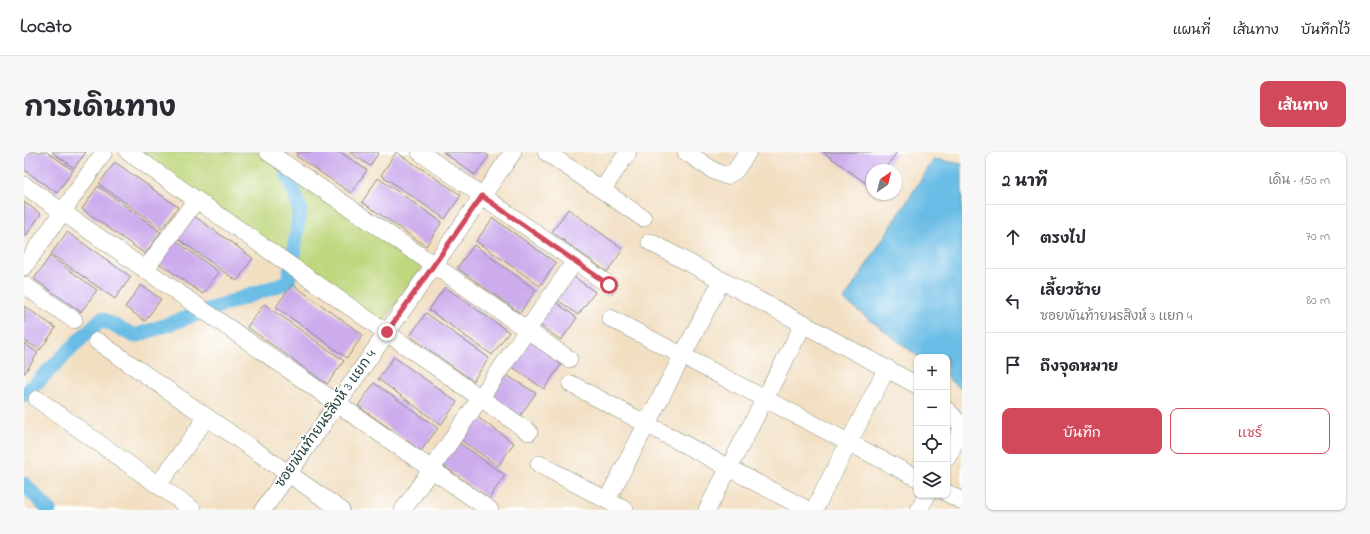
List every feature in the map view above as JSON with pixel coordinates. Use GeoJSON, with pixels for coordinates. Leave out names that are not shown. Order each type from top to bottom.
{"type":"FeatureCollection","features":[{"type":"Feature","properties":{"kind":"street"},"geometry":{"type":"LineString","coordinates":[[24,267],[104,152]]}},
{"type":"Feature","properties":{"kind":"street"},"geometry":{"type":"LineString","coordinates":[[128,152],[529,432]]}},
{"type":"Feature","properties":{"kind":"street"},"geometry":{"type":"LineString","coordinates":[[268,152],[569,359]]}},
{"type":"Feature","properties":{"kind":"street"},"geometry":{"type":"LineString","coordinates":[[420,152],[609,285]]}},
{"type":"Feature","properties":{"kind":"street","name":"ซอยพันท้ายนรสิงห์ 3 แยก 4"},"geometry":{"type":"LineString","coordinates":[[262,510],[513,152]]}},
{"type":"Feature","properties":{"kind":"street"},"geometry":{"type":"LineString","coordinates":[[546,152],[643,218]]}},
{"type":"Feature","properties":{"kind":"street"},"geometry":{"type":"LineString","coordinates":[[602,190],[628,152]]}},
{"type":"Feature","properties":{"kind":"street"},"geometry":{"type":"LineString","coordinates":[[686,152],[714,171],[726,176],[735,171],[748,152]]}},
{"type":"Feature","properties":{"kind":"street"},"geometry":{"type":"LineString","coordinates":[[24,185],[490,510]]}},
{"type":"Feature","properties":{"kind":"street"},"geometry":{"type":"LineString","coordinates":[[145,270],[196,200]]}},
{"type":"Feature","properties":{"kind":"street"},"geometry":{"type":"LineString","coordinates":[[650,242],[804,323],[914,383]]}},
{"type":"Feature","properties":{"kind":"street"},"geometry":{"type":"LineString","coordinates":[[402,510],[575,261]]}},
{"type":"Feature","properties":{"kind":"street"},"geometry":{"type":"LineString","coordinates":[[607,500],[722,280]]}},
{"type":"Feature","properties":{"kind":"street"},"geometry":{"type":"LineString","coordinates":[[24,285],[74,320]]}},
{"type":"Feature","properties":{"kind":"street"},"geometry":{"type":"LineString","coordinates":[[610,318],[914,476]]}},
{"type":"Feature","properties":{"kind":"street"},"geometry":{"type":"LineString","coordinates":[[707,510],[804,323]]}},
{"type":"Feature","properties":{"kind":"street"},"geometry":{"type":"LineString","coordinates":[[97,340],[341,510]]}},
{"type":"Feature","properties":{"kind":"street"},"geometry":{"type":"LineString","coordinates":[[814,510],[887,368]]}},
{"type":"Feature","properties":{"kind":"street"},"geometry":{"type":"LineString","coordinates":[[571,384],[808,510]]}},
{"type":"Feature","properties":{"kind":"street"},"geometry":{"type":"LineString","coordinates":[[37,399],[193,510]]}},
{"type":"Feature","properties":{"kind":"street"},"geometry":{"type":"LineString","coordinates":[[950,413],[962,426]]}},
{"type":"Feature","properties":{"kind":"street"},"geometry":{"type":"LineString","coordinates":[[158,485],[207,417]]}},
{"type":"Feature","properties":{"kind":"street"},"geometry":{"type":"LineString","coordinates":[[950,452],[962,429]]}},
{"type":"Feature","properties":{"kind":"street"},"geometry":{"type":"LineString","coordinates":[[539,464],[625,510]]}},
{"type":"Feature","properties":{"kind":"street"},"geometry":{"type":"LineString","coordinates":[[950,495],[962,501]]}},
{"type":"Feature","properties":{"kind":"street"},"geometry":{"type":"LineString","coordinates":[[919,510],[925,498]]}},
{"type":"Feature","properties":{"kind":"green space"},"geometry":{"type":"Polygon","coordinates":[[[140,152],[263,152],[423,265],[382,323],[140,152]]]}},
{"type":"Feature","properties":{"kind":"water"},"geometry":{"type":"Polygon","coordinates":[[[934,159],[962,164],[962,390],[950,380],[950,354],[915,354],[844,300],[934,159]]]}},
{"type":"Feature","properties":{"kind":"building"},"geometry":{"type":"Polygon","coordinates":[[[24,152],[47,152],[73,170],[57,193],[24,170],[24,152]]]}},
{"type":"Feature","properties":{"kind":"building"},"geometry":{"type":"Polygon","coordinates":[[[52,152],[86,152],[74,168],[52,152]]]}},
{"type":"Feature","properties":{"kind":"building"},"geometry":{"type":"Polygon","coordinates":[[[299,152],[340,152],[367,170],[351,193],[296,156],[299,152]]]}},
{"type":"Feature","properties":{"kind":"building"},"geometry":{"type":"Polygon","coordinates":[[[349,152],[379,152],[370,166],[349,152]]]}},
{"type":"Feature","properties":{"kind":"building"},"geometry":{"type":"Polygon","coordinates":[[[396,152],[461,195],[445,219],[381,175],[396,152]]]}},
{"type":"Feature","properties":{"kind":"building"},"geometry":{"type":"Polygon","coordinates":[[[443,152],[483,152],[489,156],[475,175],[443,152]]]}},
{"type":"Feature","properties":{"kind":"building"},"geometry":{"type":"Polygon","coordinates":[[[823,152],[897,152],[888,164],[866,164],[866,183],[823,152]]]}},
{"type":"Feature","properties":{"kind":"building"},"geometry":{"type":"Polygon","coordinates":[[[115,162],[178,207],[162,229],[99,184],[115,162]]]}},
{"type":"Feature","properties":{"kind":"building"},"geometry":{"type":"Polygon","coordinates":[[[378,178],[442,222],[426,246],[362,202],[378,178]]]}},
{"type":"Feature","properties":{"kind":"building"},"geometry":{"type":"Polygon","coordinates":[[[98,186],[161,232],[145,254],[82,209],[98,186]]]}},
{"type":"Feature","properties":{"kind":"building"},"geometry":{"type":"Polygon","coordinates":[[[24,202],[41,214],[25,237],[24,236],[24,202]]]}},
{"type":"Feature","properties":{"kind":"building"},"geometry":{"type":"Polygon","coordinates":[[[568,209],[623,249],[607,272],[552,232],[568,209]]]}},
{"type":"Feature","properties":{"kind":"building"},"geometry":{"type":"Polygon","coordinates":[[[190,213],[253,258],[237,281],[174,236],[190,213]]]}},
{"type":"Feature","properties":{"kind":"building"},"geometry":{"type":"Polygon","coordinates":[[[493,218],[556,263],[540,286],[476,241],[493,218]]]}},
{"type":"Feature","properties":{"kind":"building"},"geometry":{"type":"Polygon","coordinates":[[[67,232],[131,277],[115,299],[51,254],[67,232]]]}},
{"type":"Feature","properties":{"kind":"building"},"geometry":{"type":"Polygon","coordinates":[[[172,238],[219,272],[203,294],[156,261],[172,238]]]}},
{"type":"Feature","properties":{"kind":"building"},"geometry":{"type":"Polygon","coordinates":[[[474,245],[536,290],[520,313],[457,268],[474,245]]]}},
{"type":"Feature","properties":{"kind":"building"},"geometry":{"type":"Polygon","coordinates":[[[50,256],[97,290],[81,312],[34,279],[50,256]]]}},
{"type":"Feature","properties":{"kind":"building"},"geometry":{"type":"Polygon","coordinates":[[[566,271],[595,292],[578,315],[550,294],[566,271]]]}},
{"type":"Feature","properties":{"kind":"building"},"geometry":{"type":"Polygon","coordinates":[[[292,284],[363,335],[347,358],[276,307],[292,284]]]}},
{"type":"Feature","properties":{"kind":"building"},"geometry":{"type":"Polygon","coordinates":[[[141,285],[161,299],[145,321],[125,307],[141,285]]]}},
{"type":"Feature","properties":{"kind":"building"},"geometry":{"type":"Polygon","coordinates":[[[445,287],[509,332],[492,355],[429,310],[445,287]]]}},
{"type":"Feature","properties":{"kind":"building"},"geometry":{"type":"Polygon","coordinates":[[[549,297],[577,318],[561,340],[532,320],[549,297]]]}},
{"type":"Feature","properties":{"kind":"building"},"geometry":{"type":"Polygon","coordinates":[[[264,304],[344,361],[327,384],[247,327],[264,304]]]}},
{"type":"Feature","properties":{"kind":"building"},"geometry":{"type":"Polygon","coordinates":[[[24,306],[56,328],[40,350],[24,340],[24,306]]]}},
{"type":"Feature","properties":{"kind":"building"},"geometry":{"type":"Polygon","coordinates":[[[426,313],[489,358],[473,381],[410,336],[426,313]]]}},
{"type":"Feature","properties":{"kind":"building"},"geometry":{"type":"Polygon","coordinates":[[[527,337],[563,362],[544,389],[508,364],[527,337]]]}},
{"type":"Feature","properties":{"kind":"building"},"geometry":{"type":"Polygon","coordinates":[[[24,343],[38,353],[24,374],[24,343]]]}},
{"type":"Feature","properties":{"kind":"building"},"geometry":{"type":"Polygon","coordinates":[[[394,357],[457,402],[441,425],[378,379],[394,357]]]}},
{"type":"Feature","properties":{"kind":"building"},"geometry":{"type":"Polygon","coordinates":[[[503,373],[536,393],[520,416],[487,395],[503,373]]]}},
{"type":"Feature","properties":{"kind":"building"},"geometry":{"type":"Polygon","coordinates":[[[374,383],[438,428],[421,451],[358,406],[374,383]]]}},
{"type":"Feature","properties":{"kind":"building"},"geometry":{"type":"Polygon","coordinates":[[[469,411],[514,443],[498,466],[452,434],[469,411]]]}},
{"type":"Feature","properties":{"kind":"building"},"geometry":{"type":"Polygon","coordinates":[[[450,436],[505,475],[489,499],[434,459],[450,436]]]}},
{"type":"Feature","properties":{"kind":"waterway"},"geometry":{"type":"LineString","coordinates":[[24,395],[101,319],[135,336],[288,282],[300,209],[282,158]]}},
{"type":"Feature","properties":{"kind":"waterway"},"geometry":{"type":"LineString","coordinates":[[24,484],[49,510]]}},
{"type":"Feature","properties":{"kind":"route"},"geometry":{"type":"LineString","coordinates":[[387,332],[482,196],[609,285]]}}]}
